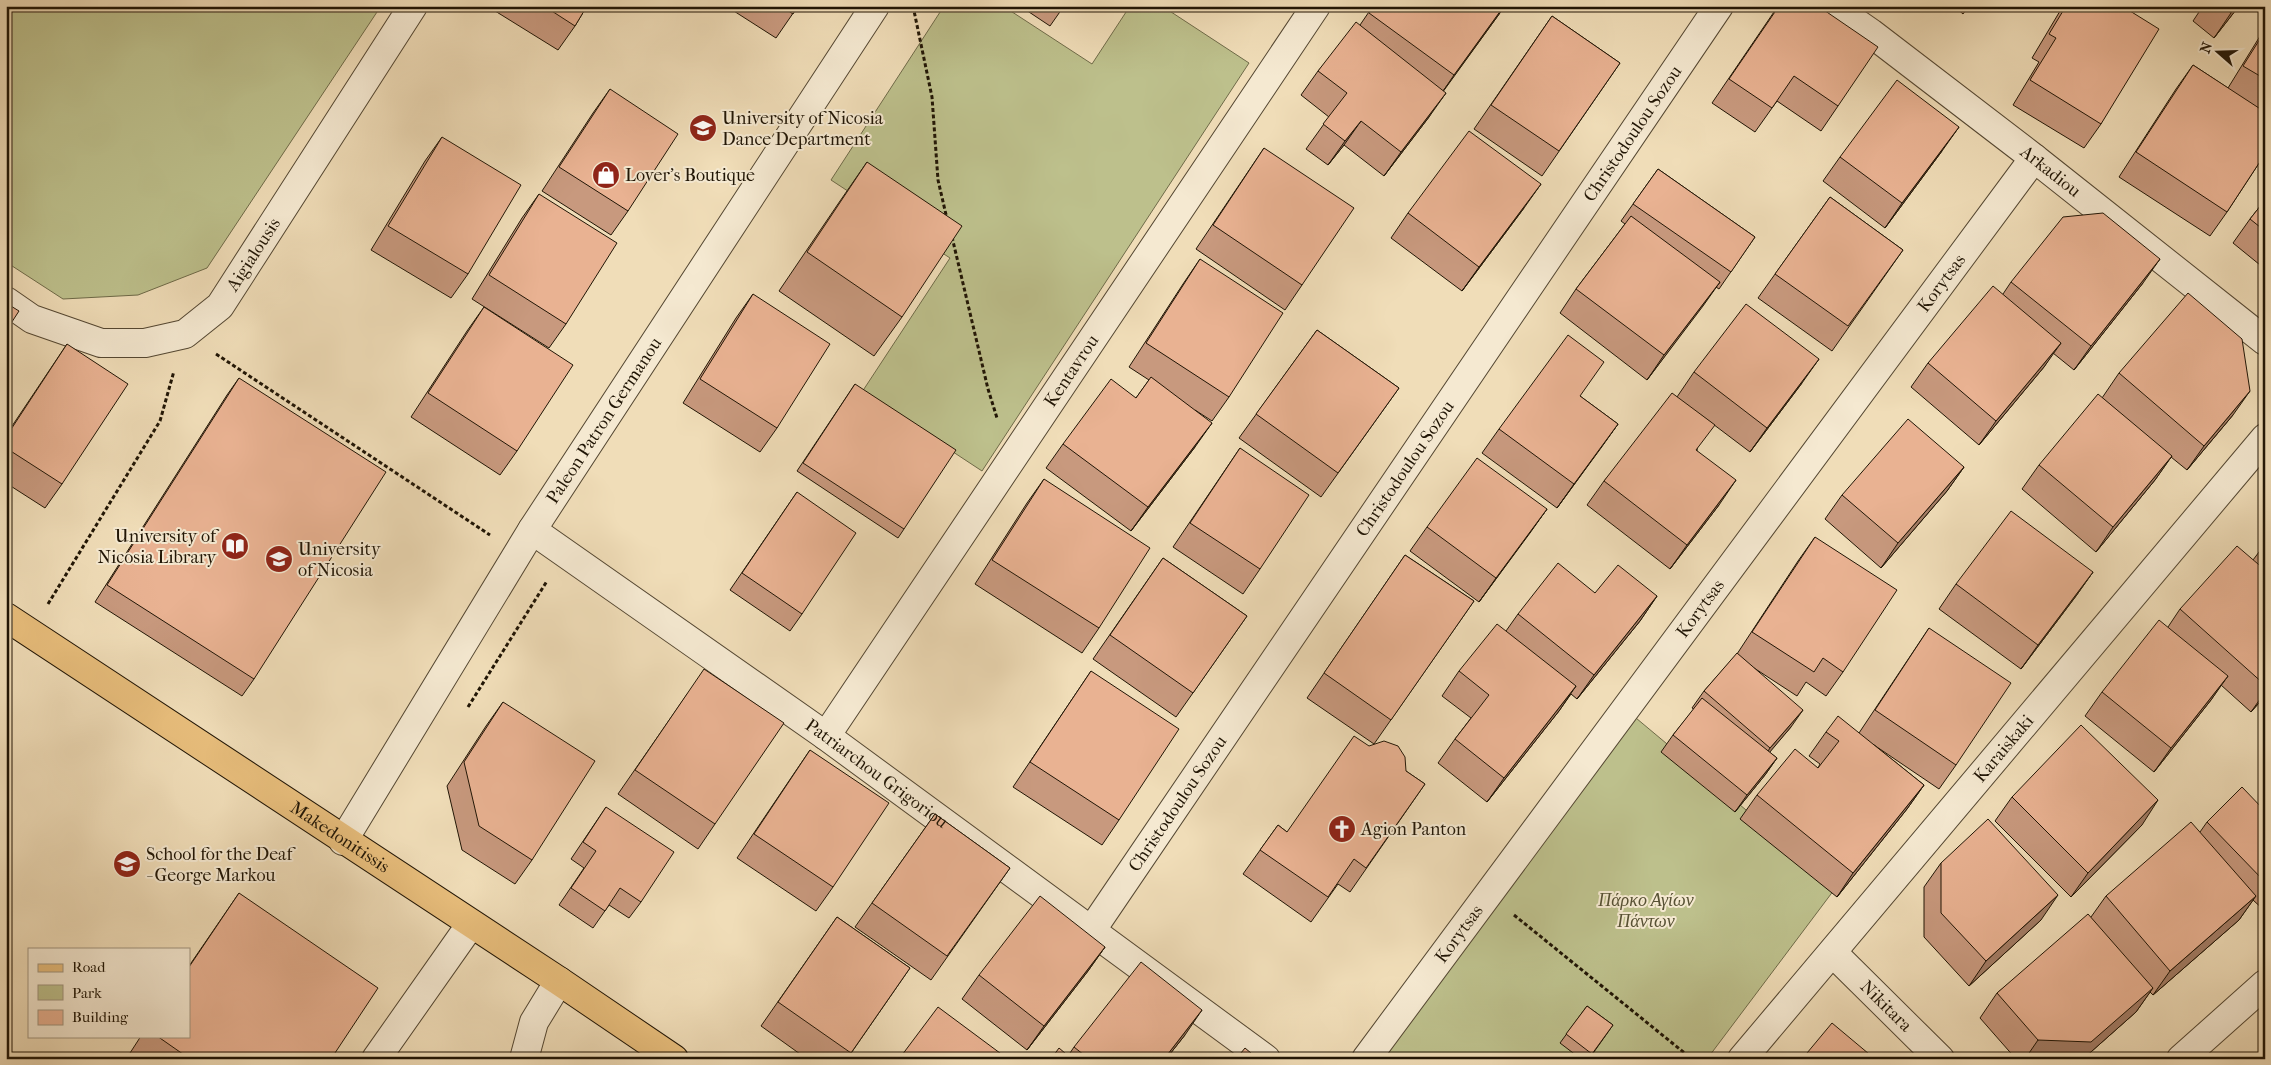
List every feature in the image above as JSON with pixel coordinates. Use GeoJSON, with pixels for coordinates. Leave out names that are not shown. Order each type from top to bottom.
{"type":"FeatureCollection","features":[{"type":"Feature","properties":{"kind":"main road","name":"Makedonitissis"},"geometry":{"type":"LineString","coordinates":[[6,617],[559,980],[674,1059]]}},
{"type":"Feature","properties":{"kind":"street","name":"Aigialousis"},"geometry":{"type":"LineString","coordinates":[[6,301],[32,319],[101,343],[145,343],[185,334],[220,306],[414,6]]}},
{"type":"Feature","properties":{"kind":"street","name":"Paleon Patron Germanou"},"geometry":{"type":"LineString","coordinates":[[343,840],[525,541],[875,6]]}},
{"type":"Feature","properties":{"kind":"street","name":"Kentavrou"},"geometry":{"type":"LineString","coordinates":[[826,736],[1316,6]]}},
{"type":"Feature","properties":{"kind":"street","name":"Christodoulou Sozou"},"geometry":{"type":"LineString","coordinates":[[1091,931],[1719,6]]}},
{"type":"Feature","properties":{"kind":"street","name":"Arkadiou"},"geometry":{"type":"LineString","coordinates":[[1832,6],[1871,33],[2034,158],[2265,341]]}},
{"type":"Feature","properties":{"kind":"street","name":"Korytsas"},"geometry":{"type":"LineString","coordinates":[[1366,1059],[2034,158]]}},
{"type":"Feature","properties":{"kind":"street","name":"Karaiskaki"},"geometry":{"type":"LineString","coordinates":[[1742,1059],[2265,438]]}},
{"type":"Feature","properties":{"kind":"street","name":"Patriarchou Grigoriou"},"geometry":{"type":"LineString","coordinates":[[525,541],[565,553],[826,736],[1266,1059]]}},
{"type":"Feature","properties":{"kind":"street"},"geometry":{"type":"LineString","coordinates":[[376,1059],[471,924]]}},
{"type":"Feature","properties":{"kind":"street","name":"Nikitara"},"geometry":{"type":"LineString","coordinates":[[1833,953],[1940,1058]]}},
{"type":"Feature","properties":{"kind":"street"},"geometry":{"type":"LineString","coordinates":[[524,1059],[534,1022],[559,980]]}},
{"type":"Feature","properties":{"kind":"street"},"geometry":{"type":"LineString","coordinates":[[2181,1059],[2265,984]]}},
{"type":"Feature","properties":{"kind":"path"},"geometry":{"type":"LineString","coordinates":[[913,6],[932,97],[938,180],[988,389],[1011,461]]}},
{"type":"Feature","properties":{"kind":"path"},"geometry":{"type":"LineString","coordinates":[[31,634],[160,421],[185,334],[525,541]]}},
{"type":"Feature","properties":{"kind":"path"},"geometry":{"type":"LineString","coordinates":[[466,710],[565,553]]}},
{"type":"Feature","properties":{"kind":"path"},"geometry":{"type":"LineString","coordinates":[[1488,894],[1692,1059]]}},
{"type":"Feature","properties":{"kind":"green space"},"geometry":{"type":"Polygon","coordinates":[[[6,6],[378,6],[379,9],[207,268],[138,295],[63,299],[6,262],[6,6]]]}},
{"type":"Feature","properties":{"kind":"green space"},"geometry":{"type":"Polygon","coordinates":[[[944,6],[1003,6],[1092,64],[1130,6],[1162,6],[1249,63],[982,471],[862,392],[950,258],[831,180],[944,6]]]}},
{"type":"Feature","properties":{"kind":"green space","name":"Πάρκο Αγίων Πάντων"},"geometry":{"type":"Polygon","coordinates":[[[1624,708],[1837,886],[1707,1059],[1366,1059],[1624,708]]]}},
{"type":"Feature","properties":{"kind":"building"},"geometry":{"type":"Polygon","coordinates":[[[544,6],[587,6],[575,26],[544,6]]]}},
{"type":"Feature","properties":{"kind":"building"},"geometry":{"type":"Polygon","coordinates":[[[781,6],[798,6],[793,14],[781,6]]]}},
{"type":"Feature","properties":{"kind":"building"},"geometry":{"type":"Polygon","coordinates":[[[1373,6],[1504,6],[1454,75],[1369,13],[1373,6]]]}},
{"type":"Feature","properties":{"kind":"building"},"geometry":{"type":"Polygon","coordinates":[[[1779,6],[1818,6],[1878,47],[1838,106],[1794,76],[1772,108],[1729,79],[1779,6]]]}},
{"type":"Feature","properties":{"kind":"building"},"geometry":{"type":"Polygon","coordinates":[[[2066,6],[2122,6],[2159,29],[2101,124],[2030,80],[2056,38],[2049,34],[2066,6]]]}},
{"type":"Feature","properties":{"kind":"building"},"geometry":{"type":"Polygon","coordinates":[[[2222,6],[2236,6],[2231,13],[2222,6]]]}},
{"type":"Feature","properties":{"kind":"building"},"geometry":{"type":"Polygon","coordinates":[[[1552,16],[1620,63],[1559,151],[1491,105],[1552,16]]]}},
{"type":"Feature","properties":{"kind":"building"},"geometry":{"type":"Polygon","coordinates":[[[1356,22],[1446,93],[1401,152],[1361,121],[1345,141],[1323,124],[1347,93],[1318,71],[1356,22]]]}},
{"type":"Feature","properties":{"kind":"building"},"geometry":{"type":"Polygon","coordinates":[[[2265,31],[2265,79],[2243,66],[2265,31]]]}},
{"type":"Feature","properties":{"kind":"building"},"geometry":{"type":"Polygon","coordinates":[[[2193,65],[2265,112],[2265,154],[2227,212],[2136,152],[2193,65]]]}},
{"type":"Feature","properties":{"kind":"building"},"geometry":{"type":"Polygon","coordinates":[[[1897,80],[1959,127],[1902,203],[1840,157],[1897,80]]]}},
{"type":"Feature","properties":{"kind":"building"},"geometry":{"type":"Polygon","coordinates":[[[610,89],[678,134],[628,211],[559,167],[610,89]]]}},
{"type":"Feature","properties":{"kind":"building"},"geometry":{"type":"Polygon","coordinates":[[[1469,131],[1541,184],[1479,267],[1408,213],[1469,131]]]}},
{"type":"Feature","properties":{"kind":"building"},"geometry":{"type":"Polygon","coordinates":[[[442,137],[521,185],[468,274],[388,226],[442,137]]]}},
{"type":"Feature","properties":{"kind":"building"},"geometry":{"type":"Polygon","coordinates":[[[1264,148],[1354,208],[1302,285],[1213,225],[1264,148]]]}},
{"type":"Feature","properties":{"kind":"building"},"geometry":{"type":"Polygon","coordinates":[[[867,162],[962,226],[902,317],[807,252],[867,162]]]}},
{"type":"Feature","properties":{"kind":"building"},"geometry":{"type":"Polygon","coordinates":[[[1658,169],[1755,237],[1731,272],[1633,204],[1658,169]]]}},
{"type":"Feature","properties":{"kind":"building"},"geometry":{"type":"Polygon","coordinates":[[[539,194],[617,243],[566,324],[489,275],[539,194]]]}},
{"type":"Feature","properties":{"kind":"building"},"geometry":{"type":"Polygon","coordinates":[[[1830,197],[1903,250],[1848,326],[1775,274],[1830,197]]]}},
{"type":"Feature","properties":{"kind":"building"},"geometry":{"type":"Polygon","coordinates":[[[2265,200],[2265,231],[2250,219],[2265,200]]]}},
{"type":"Feature","properties":{"kind":"building"},"geometry":{"type":"Polygon","coordinates":[[[2103,213],[2160,259],[2091,346],[2011,282],[2063,217],[2103,213]]]}},
{"type":"Feature","properties":{"kind":"building"},"geometry":{"type":"Polygon","coordinates":[[[1631,216],[1720,282],[1664,355],[1576,289],[1631,216]]]}},
{"type":"Feature","properties":{"kind":"building"},"geometry":{"type":"Polygon","coordinates":[[[1200,259],[1283,313],[1229,397],[1146,343],[1200,259]]]}},
{"type":"Feature","properties":{"kind":"building"},"geometry":{"type":"Polygon","coordinates":[[[1993,286],[2061,343],[1996,421],[1928,363],[1993,286]]]}},
{"type":"Feature","properties":{"kind":"building"},"geometry":{"type":"Polygon","coordinates":[[[2188,293],[2242,339],[2250,391],[2204,446],[2119,373],[2188,293]]]}},
{"type":"Feature","properties":{"kind":"building"},"geometry":{"type":"Polygon","coordinates":[[[753,294],[830,344],[777,428],[700,379],[753,294]]]}},
{"type":"Feature","properties":{"kind":"building"},"geometry":{"type":"Polygon","coordinates":[[[6,303],[19,311],[6,331],[6,303]]]}},
{"type":"Feature","properties":{"kind":"building"},"geometry":{"type":"Polygon","coordinates":[[[1746,304],[1819,359],[1767,428],[1694,372],[1746,304]]]}},
{"type":"Feature","properties":{"kind":"building"},"geometry":{"type":"Polygon","coordinates":[[[484,307],[573,365],[517,451],[428,393],[484,307]]]}},
{"type":"Feature","properties":{"kind":"building"},"geometry":{"type":"Polygon","coordinates":[[[1317,330],[1399,388],[1338,473],[1256,414],[1317,330]]]}},
{"type":"Feature","properties":{"kind":"building"},"geometry":{"type":"Polygon","coordinates":[[[1568,335],[1604,362],[1580,396],[1618,424],[1574,484],[1499,429],[1568,335]]]}},
{"type":"Feature","properties":{"kind":"building"},"geometry":{"type":"Polygon","coordinates":[[[67,344],[128,384],[62,484],[6,448],[6,437],[67,344]]]}},
{"type":"Feature","properties":{"kind":"building"},"geometry":{"type":"Polygon","coordinates":[[[1151,377],[1212,423],[1148,507],[1063,444],[1111,379],[1136,398],[1151,377]]]}},
{"type":"Feature","properties":{"kind":"building","name":"University of Nicosia Library"},"geometry":{"type":"Polygon","coordinates":[[[239,378],[386,472],[254,679],[107,585],[239,378]]]}},
{"type":"Feature","properties":{"kind":"building"},"geometry":{"type":"Polygon","coordinates":[[[855,384],[956,450],[904,529],[803,463],[855,384]]]}},
{"type":"Feature","properties":{"kind":"building"},"geometry":{"type":"Polygon","coordinates":[[[1672,393],[1715,425],[1696,450],[1736,480],[1687,545],[1604,481],[1672,393]]]}},
{"type":"Feature","properties":{"kind":"building"},"geometry":{"type":"Polygon","coordinates":[[[2098,394],[2172,456],[2113,527],[2039,465],[2098,394]]]}},
{"type":"Feature","properties":{"kind":"building"},"geometry":{"type":"Polygon","coordinates":[[[1908,419],[1964,467],[1898,543],[1842,495],[1908,419]]]}},
{"type":"Feature","properties":{"kind":"building"},"geometry":{"type":"Polygon","coordinates":[[[1240,448],[1309,495],[1260,569],[1190,523],[1240,448]]]}},
{"type":"Feature","properties":{"kind":"building"},"geometry":{"type":"Polygon","coordinates":[[[1477,458],[1547,509],[1496,578],[1427,527],[1477,458]]]}},
{"type":"Feature","properties":{"kind":"building"},"geometry":{"type":"Polygon","coordinates":[[[1044,479],[1150,548],[1099,628],[992,560],[1044,479]]]}},
{"type":"Feature","properties":{"kind":"building"},"geometry":{"type":"Polygon","coordinates":[[[797,492],[856,533],[802,614],[742,573],[797,492]]]}},
{"type":"Feature","properties":{"kind":"building"},"geometry":{"type":"Polygon","coordinates":[[[2011,511],[2093,572],[2038,645],[1956,584],[2011,511]]]}},
{"type":"Feature","properties":{"kind":"building"},"geometry":{"type":"Polygon","coordinates":[[[1815,537],[1897,590],[1843,672],[1823,658],[1814,672],[1752,632],[1815,537]]]}},
{"type":"Feature","properties":{"kind":"building"},"geometry":{"type":"Polygon","coordinates":[[[2237,546],[2265,570],[2265,685],[2180,609],[2237,546]]]}},
{"type":"Feature","properties":{"kind":"building"},"geometry":{"type":"Polygon","coordinates":[[[1405,555],[1474,601],[1391,720],[1324,673],[1405,555]]]}},
{"type":"Feature","properties":{"kind":"building"},"geometry":{"type":"Polygon","coordinates":[[[1163,558],[1247,616],[1193,693],[1110,635],[1163,558]]]}},
{"type":"Feature","properties":{"kind":"building"},"geometry":{"type":"Polygon","coordinates":[[[1558,563],[1595,593],[1618,565],[1657,596],[1594,675],[1518,614],[1558,563]]]}},
{"type":"Feature","properties":{"kind":"building"},"geometry":{"type":"Polygon","coordinates":[[[2159,620],[2228,676],[2171,748],[2102,692],[2159,620]]]}},
{"type":"Feature","properties":{"kind":"building"},"geometry":{"type":"Polygon","coordinates":[[[1497,624],[1576,686],[1504,778],[1455,739],[1489,695],[1459,671],[1497,624]]]}},
{"type":"Feature","properties":{"kind":"building"},"geometry":{"type":"Polygon","coordinates":[[[1929,628],[2011,683],[1956,765],[1875,710],[1929,628]]]}},
{"type":"Feature","properties":{"kind":"building"},"geometry":{"type":"Polygon","coordinates":[[[1737,653],[1803,710],[1770,748],[1704,691],[1737,653]]]}},
{"type":"Feature","properties":{"kind":"building"},"geometry":{"type":"Polygon","coordinates":[[[704,669],[784,723],[715,824],[635,770],[704,669]]]}},
{"type":"Feature","properties":{"kind":"building"},"geometry":{"type":"Polygon","coordinates":[[[1091,671],[1179,729],[1119,820],[1030,762],[1091,671]]]}},
{"type":"Feature","properties":{"kind":"building"},"geometry":{"type":"Polygon","coordinates":[[[1702,698],[1777,758],[1747,795],[1673,735],[1702,698]]]}},
{"type":"Feature","properties":{"kind":"building"},"geometry":{"type":"Polygon","coordinates":[[[503,702],[595,761],[532,860],[479,826],[464,762],[503,702]]]}},
{"type":"Feature","properties":{"kind":"building"},"geometry":{"type":"Polygon","coordinates":[[[1838,716],[1924,785],[1853,873],[1757,795],[1795,749],[1818,768],[1839,741],[1826,732],[1838,716]]]}},
{"type":"Feature","properties":{"kind":"building"},"geometry":{"type":"Polygon","coordinates":[[[2081,725],[2158,800],[2088,873],[2012,797],[2081,725]]]}},
{"type":"Feature","properties":{"kind":"building","name":"Agion Panton"},"geometry":{"type":"Polygon","coordinates":[[[1354,736],[1369,746],[1384,741],[1398,746],[1405,757],[1406,771],[1425,784],[1366,868],[1354,859],[1328,897],[1260,850],[1278,825],[1287,832],[1354,736]]]}},
{"type":"Feature","properties":{"kind":"building"},"geometry":{"type":"Polygon","coordinates":[[[810,750],[889,803],[833,887],[754,834],[810,750]]]}},
{"type":"Feature","properties":{"kind":"building"},"geometry":{"type":"Polygon","coordinates":[[[2242,787],[2265,811],[2265,882],[2207,822],[2242,787]]]}},
{"type":"Feature","properties":{"kind":"building"},"geometry":{"type":"Polygon","coordinates":[[[606,807],[674,852],[641,902],[620,888],[605,911],[571,888],[596,851],[583,842],[606,807]]]}},
{"type":"Feature","properties":{"kind":"building"},"geometry":{"type":"Polygon","coordinates":[[[935,814],[1010,868],[947,956],[872,903],[935,814]]]}},
{"type":"Feature","properties":{"kind":"building"},"geometry":{"type":"Polygon","coordinates":[[[1988,819],[2058,895],[1986,961],[1941,913],[1941,863],[1988,819]]]}},
{"type":"Feature","properties":{"kind":"building"},"geometry":{"type":"Polygon","coordinates":[[[2191,822],[2256,896],[2170,971],[2106,896],[2191,822]]]}},
{"type":"Feature","properties":{"kind":"building"},"geometry":{"type":"Polygon","coordinates":[[[239,893],[378,988],[331,1059],[190,1059],[160,1038],[190,1038],[190,966],[239,893]]]}},
{"type":"Feature","properties":{"kind":"building"},"geometry":{"type":"Polygon","coordinates":[[[1040,896],[1105,947],[1044,1026],[979,975],[1040,896]]]}},
{"type":"Feature","properties":{"kind":"building"},"geometry":{"type":"Polygon","coordinates":[[[2088,914],[2153,988],[2091,1042],[2038,1040],[1997,993],[2088,914]]]}},
{"type":"Feature","properties":{"kind":"building"},"geometry":{"type":"Polygon","coordinates":[[[837,917],[910,968],[851,1053],[778,1002],[837,917]]]}},
{"type":"Feature","properties":{"kind":"building"},"geometry":{"type":"Polygon","coordinates":[[[1141,962],[1202,1010],[1164,1059],[1089,1059],[1074,1047],[1141,962]]]}},
{"type":"Feature","properties":{"kind":"building"},"geometry":{"type":"Polygon","coordinates":[[[1587,1006],[1613,1025],[1592,1054],[1566,1034],[1587,1006]]]}},
{"type":"Feature","properties":{"kind":"building"},"geometry":{"type":"Polygon","coordinates":[[[938,1007],[1008,1059],[899,1059],[938,1007]]]}},
{"type":"Feature","properties":{"kind":"building"},"geometry":{"type":"Polygon","coordinates":[[[1832,1023],[1875,1059],[1802,1059],[1832,1023]]]}},
{"type":"Feature","properties":{"kind":"building"},"geometry":{"type":"Polygon","coordinates":[[[1059,1048],[1072,1059],[1051,1059],[1059,1048]]]}},
{"type":"Feature","properties":{"kind":"building"},"geometry":{"type":"Polygon","coordinates":[[[1245,1048],[1258,1059],[1236,1059],[1245,1048]]]}},
{"type":"Feature","properties":{"kind":"place","name":"University of Nicosia Dance Department"},"geometry":{"type":"Point","coordinates":[703,128]}},
{"type":"Feature","properties":{"kind":"place","name":"Lover's Boutique"},"geometry":{"type":"Point","coordinates":[606,175]}},
{"type":"Feature","properties":{"kind":"place","name":"University of Nicosia Library"},"geometry":{"type":"Point","coordinates":[235,546]}},
{"type":"Feature","properties":{"kind":"place","name":"University of Nicosia"},"geometry":{"type":"Point","coordinates":[279,559]}},
{"type":"Feature","properties":{"kind":"place","name":"Agion Panton"},"geometry":{"type":"Point","coordinates":[1342,829]}},
{"type":"Feature","properties":{"kind":"place","name":"School for the Deaf - George Markou"},"geometry":{"type":"Point","coordinates":[127,864]}}]}
